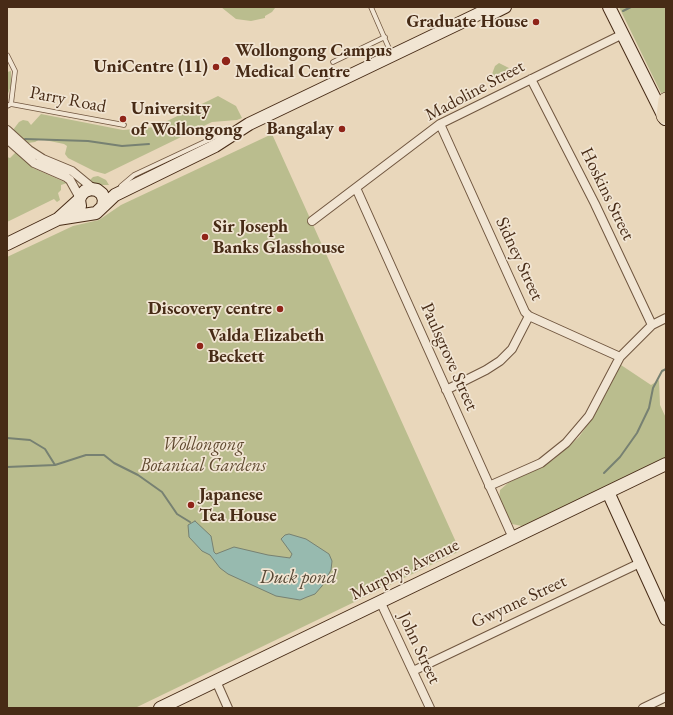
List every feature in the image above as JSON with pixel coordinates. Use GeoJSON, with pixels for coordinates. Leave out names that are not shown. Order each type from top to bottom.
{"type":"FeatureCollection","features":[{"type":"Feature","properties":{"kind":"highway"},"geometry":{"type":"LineString","coordinates":[[665,118],[664,106],[666,100]]}},
{"type":"Feature","properties":{"kind":"main road"},"geometry":{"type":"LineString","coordinates":[[7,244],[58,219],[96,213],[115,195],[215,146],[249,124],[493,7]]}},
{"type":"Feature","properties":{"kind":"main road"},"geometry":{"type":"LineString","coordinates":[[215,146],[229,142],[276,117],[505,7]]}},
{"type":"Feature","properties":{"kind":"main road"},"geometry":{"type":"LineString","coordinates":[[610,7],[665,118]]}},
{"type":"Feature","properties":{"kind":"main road"},"geometry":{"type":"LineString","coordinates":[[58,219],[79,199],[85,191],[142,182]]}},
{"type":"Feature","properties":{"kind":"main road"},"geometry":{"type":"LineString","coordinates":[[96,190],[103,197],[103,206]]}},
{"type":"Feature","properties":{"kind":"main road"},"geometry":{"type":"LineString","coordinates":[[79,199],[82,209],[89,213]]}},
{"type":"Feature","properties":{"kind":"main road","name":"Murphys Avenue"},"geometry":{"type":"LineString","coordinates":[[160,708],[666,464]]}},
{"type":"Feature","properties":{"kind":"main road"},"geometry":{"type":"LineString","coordinates":[[608,492],[666,619]]}},
{"type":"Feature","properties":{"kind":"street","name":"Madoline Street"},"geometry":{"type":"LineString","coordinates":[[312,220],[440,124],[623,34]]}},
{"type":"Feature","properties":{"kind":"street","name":"Hoskins Street"},"geometry":{"type":"LineString","coordinates":[[531,79],[595,204],[652,325]]}},
{"type":"Feature","properties":{"kind":"street","name":"Sidney Street"},"geometry":{"type":"LineString","coordinates":[[440,124],[525,312],[529,316],[620,357]]}},
{"type":"Feature","properties":{"kind":"street"},"geometry":{"type":"LineString","coordinates":[[7,130],[29,150],[43,159],[72,171],[96,190]]}},
{"type":"Feature","properties":{"kind":"street"},"geometry":{"type":"LineString","coordinates":[[7,139],[34,163],[70,180],[79,199]]}},
{"type":"Feature","properties":{"kind":"street","name":"Paulsgrove Street"},"geometry":{"type":"LineString","coordinates":[[356,188],[513,538]]}},
{"type":"Feature","properties":{"kind":"street"},"geometry":{"type":"LineString","coordinates":[[446,390],[486,370],[500,361],[512,349],[529,316]]}},
{"type":"Feature","properties":{"kind":"street"},"geometry":{"type":"LineString","coordinates":[[489,486],[541,463],[566,443],[589,416],[620,357],[652,325],[666,318]]}},
{"type":"Feature","properties":{"kind":"street","name":"Gwynne Street"},"geometry":{"type":"LineString","coordinates":[[413,671],[640,563]]}},
{"type":"Feature","properties":{"kind":"street","name":"John Street"},"geometry":{"type":"LineString","coordinates":[[380,602],[430,708]]}},
{"type":"Feature","properties":{"kind":"street"},"geometry":{"type":"LineString","coordinates":[[216,681],[228,708]]}},
{"type":"Feature","properties":{"kind":"street"},"geometry":{"type":"LineString","coordinates":[[643,708],[666,698]]}},
{"type":"Feature","properties":{"kind":"lane"},"geometry":{"type":"LineString","coordinates":[[371,7],[392,56]]}},
{"type":"Feature","properties":{"kind":"lane"},"geometry":{"type":"LineString","coordinates":[[333,62],[385,37]]}},
{"type":"Feature","properties":{"kind":"lane"},"geometry":{"type":"LineString","coordinates":[[7,55],[15,71],[9,105]]}},
{"type":"Feature","properties":{"kind":"lane","name":"Parry Road"},"geometry":{"type":"LineString","coordinates":[[9,105],[124,125]]}},
{"type":"Feature","properties":{"kind":"lane"},"geometry":{"type":"LineString","coordinates":[[121,186],[134,175],[222,133],[249,124]]}},
{"type":"Feature","properties":{"kind":"green space"},"geometry":{"type":"Polygon","coordinates":[[[221,7],[275,8],[272,12],[265,16],[265,18],[251,21],[236,19],[221,7]]]}},
{"type":"Feature","properties":{"kind":"green space"},"geometry":{"type":"Polygon","coordinates":[[[619,7],[666,7],[666,92],[661,93],[619,7]]]}},
{"type":"Feature","properties":{"kind":"green space"},"geometry":{"type":"Polygon","coordinates":[[[499,63],[509,68],[511,73],[495,80],[492,74],[495,66],[499,63]]]}},
{"type":"Feature","properties":{"kind":"green space"},"geometry":{"type":"Polygon","coordinates":[[[11,71],[11,86],[7,96],[7,72],[11,71]]]}},
{"type":"Feature","properties":{"kind":"green space"},"geometry":{"type":"Polygon","coordinates":[[[218,96],[236,106],[242,118],[237,120],[212,122],[105,174],[94,171],[68,158],[65,154],[67,146],[64,144],[40,139],[35,142],[28,143],[13,130],[19,122],[23,120],[28,121],[31,125],[41,114],[123,130],[155,127],[218,96]]]}},
{"type":"Feature","properties":{"kind":"green space","name":"Wollongong Botanical Gardens"},"geometry":{"type":"Polygon","coordinates":[[[272,134],[460,551],[135,708],[7,708],[7,257],[73,226],[99,220],[121,205],[272,134]]]}},
{"type":"Feature","properties":{"kind":"green space"},"geometry":{"type":"Polygon","coordinates":[[[16,152],[33,168],[67,183],[61,185],[61,190],[58,193],[60,200],[57,202],[54,199],[7,222],[7,157],[10,158],[16,152]]]}},
{"type":"Feature","properties":{"kind":"green space"},"geometry":{"type":"Polygon","coordinates":[[[98,176],[106,180],[109,185],[100,185],[89,181],[93,177],[98,176]]]}},
{"type":"Feature","properties":{"kind":"green space"},"geometry":{"type":"Polygon","coordinates":[[[621,365],[651,385],[659,380],[660,405],[666,418],[666,458],[522,526],[512,524],[499,500],[500,490],[508,483],[553,460],[579,437],[595,414],[621,365]]]}},
{"type":"Feature","properties":{"kind":"water","name":"Duck pond"},"geometry":{"type":"Polygon","coordinates":[[[195,521],[211,536],[214,552],[216,554],[234,547],[268,555],[290,558],[292,554],[281,539],[285,535],[289,534],[306,539],[329,554],[332,561],[331,570],[322,586],[315,594],[300,600],[276,596],[228,574],[220,568],[210,555],[202,551],[189,537],[188,525],[195,521]]]}},
{"type":"Feature","properties":{"kind":"waterway"},"geometry":{"type":"LineString","coordinates":[[623,11],[631,7]]}},
{"type":"Feature","properties":{"kind":"waterway"},"geometry":{"type":"LineString","coordinates":[[25,139],[88,141],[122,146],[149,144]]}},
{"type":"Feature","properties":{"kind":"waterway"},"geometry":{"type":"LineString","coordinates":[[604,473],[620,457],[637,433],[649,408],[653,388],[662,371],[666,369]]}},
{"type":"Feature","properties":{"kind":"waterway"},"geometry":{"type":"LineString","coordinates":[[7,438],[30,440],[45,449],[55,465]]}},
{"type":"Feature","properties":{"kind":"waterway"},"geometry":{"type":"LineString","coordinates":[[7,467],[55,465],[86,455],[104,455],[114,463],[138,475],[162,492],[177,514],[190,522]]}},
{"type":"Feature","properties":{"kind":"place","name":"Graduate House"},"geometry":{"type":"Point","coordinates":[536,22]}},
{"type":"Feature","properties":{"kind":"place","name":"Wollongong Campus Medical Centre"},"geometry":{"type":"Point","coordinates":[226,61]}},
{"type":"Feature","properties":{"kind":"place","name":"UniCentre (11)"},"geometry":{"type":"Point","coordinates":[216,67]}},
{"type":"Feature","properties":{"kind":"place","name":"University of Wollongong"},"geometry":{"type":"Point","coordinates":[123,119]}},
{"type":"Feature","properties":{"kind":"place","name":"Bangalay"},"geometry":{"type":"Point","coordinates":[342,129]}},
{"type":"Feature","properties":{"kind":"place","name":"Sir Joseph Banks Glasshouse"},"geometry":{"type":"Point","coordinates":[205,237]}},
{"type":"Feature","properties":{"kind":"place","name":"Discovery centre"},"geometry":{"type":"Point","coordinates":[280,309]}},
{"type":"Feature","properties":{"kind":"place","name":"Valda Elizabeth Beckett"},"geometry":{"type":"Point","coordinates":[200,346]}},
{"type":"Feature","properties":{"kind":"place","name":"Japanese Tea House"},"geometry":{"type":"Point","coordinates":[191,505]}}]}
